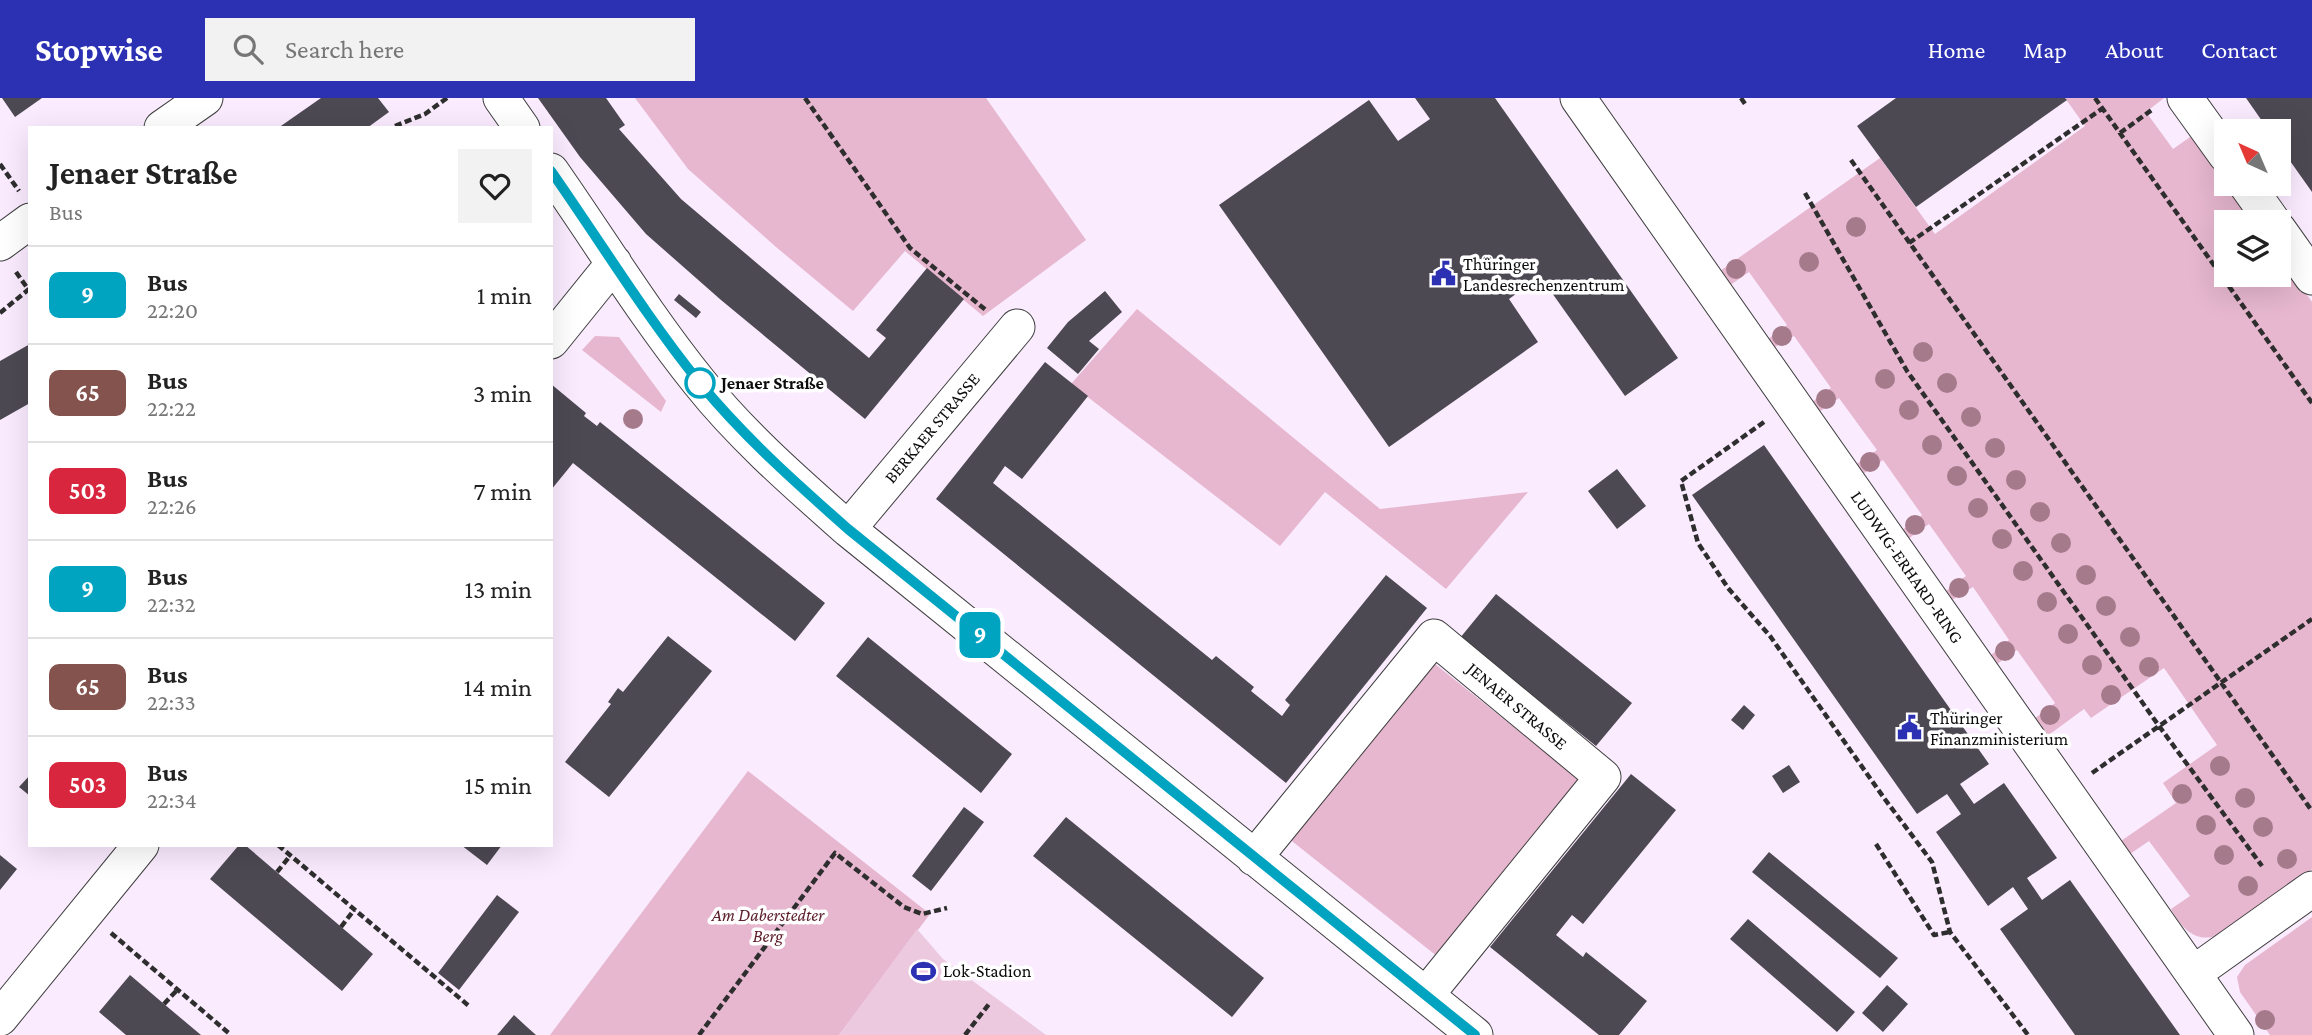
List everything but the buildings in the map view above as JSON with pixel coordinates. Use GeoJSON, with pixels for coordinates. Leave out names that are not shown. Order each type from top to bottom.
{"type":"FeatureCollection","features":[{"type":"Feature","properties":{"kind":"street"},"geometry":{"type":"LineString","coordinates":[[165,126],[205,98]]}},
{"type":"Feature","properties":{"kind":"street"},"geometry":{"type":"LineString","coordinates":[[501,98],[521,126]]}},
{"type":"Feature","properties":{"kind":"street","name":"LUDWIG-ERHARD-RING"},"geometry":{"type":"LineString","coordinates":[[1578,98],[2236,1035]]}},
{"type":"Feature","properties":{"kind":"street"},"geometry":{"type":"LineString","coordinates":[[2172,102],[2214,143]]}},
{"type":"Feature","properties":{"kind":"street"},"geometry":{"type":"LineString","coordinates":[[553,173],[682,360],[723,410],[793,480],[848,529],[1475,1035]]}},
{"type":"Feature","properties":{"kind":"street"},"geometry":{"type":"LineString","coordinates":[[0,243],[26,208]]}},
{"type":"Feature","properties":{"kind":"street"},"geometry":{"type":"LineString","coordinates":[[2291,247],[2312,276]]}},
{"type":"Feature","properties":{"kind":"street"},"geometry":{"type":"LineString","coordinates":[[553,339],[614,263]]}},
{"type":"Feature","properties":{"kind":"street","name":"BERKAER STRASSE"},"geometry":{"type":"LineString","coordinates":[[848,529],[1015,330]]}},
{"type":"Feature","properties":{"kind":"street","name":"JENAER STRASSE"},"geometry":{"type":"LineString","coordinates":[[1254,858],[1434,637],[1603,777],[1426,995]]}},
{"type":"Feature","properties":{"kind":"street"},"geometry":{"type":"LineString","coordinates":[[0,1018],[139,847]]}},
{"type":"Feature","properties":{"kind":"street"},"geometry":{"type":"LineString","coordinates":[[2194,973],[2312,890]]}},
{"type":"Feature","properties":{"kind":"path"},"geometry":{"type":"LineString","coordinates":[[395,126],[425,114],[447,98]]}},
{"type":"Feature","properties":{"kind":"path"},"geometry":{"type":"LineString","coordinates":[[805,98],[910,248],[1015,330]]}},
{"type":"Feature","properties":{"kind":"path"},"geometry":{"type":"LineString","coordinates":[[1741,98],[1745,104]]}},
{"type":"Feature","properties":{"kind":"path"},"geometry":{"type":"LineString","coordinates":[[2095,98],[2312,403]]}},
{"type":"Feature","properties":{"kind":"path"},"geometry":{"type":"LineString","coordinates":[[2120,133],[2172,102]]}},
{"type":"Feature","properties":{"kind":"path"},"geometry":{"type":"LineString","coordinates":[[1909,243],[2103,108]]}},
{"type":"Feature","properties":{"kind":"path"},"geometry":{"type":"LineString","coordinates":[[1851,160],[2312,811]]}},
{"type":"Feature","properties":{"kind":"path"},"geometry":{"type":"LineString","coordinates":[[0,164],[26,208]]}},
{"type":"Feature","properties":{"kind":"path"},"geometry":{"type":"LineString","coordinates":[[1805,193],[1907,371],[2159,726],[2262,866]]}},
{"type":"Feature","properties":{"kind":"path"},"geometry":{"type":"LineString","coordinates":[[0,313],[28,290]]}},
{"type":"Feature","properties":{"kind":"path"},"geometry":{"type":"LineString","coordinates":[[1791,403],[1681,481],[1685,504],[1698,543],[1749,614],[1770,636],[1932,862],[1950,932],[2028,1035]]}},
{"type":"Feature","properties":{"kind":"path"},"geometry":{"type":"LineString","coordinates":[[2066,791],[2312,619]]}},
{"type":"Feature","properties":{"kind":"path"},"geometry":{"type":"LineString","coordinates":[[1876,844],[1934,934],[1950,932]]}},
{"type":"Feature","properties":{"kind":"path"},"geometry":{"type":"LineString","coordinates":[[280,847],[469,1006]]}},
{"type":"Feature","properties":{"kind":"path"},"geometry":{"type":"LineString","coordinates":[[699,1035],[835,853],[904,907],[922,914],[947,908]]}},
{"type":"Feature","properties":{"kind":"path"},"geometry":{"type":"LineString","coordinates":[[276,872],[290,856]]}},
{"type":"Feature","properties":{"kind":"path"},"geometry":{"type":"LineString","coordinates":[[341,927],[354,910]]}},
{"type":"Feature","properties":{"kind":"path"},"geometry":{"type":"LineString","coordinates":[[87,912],[231,1035]]}},
{"type":"Feature","properties":{"kind":"path"},"geometry":{"type":"LineString","coordinates":[[164,1004],[178,989]]}},
{"type":"Feature","properties":{"kind":"path"},"geometry":{"type":"LineString","coordinates":[[965,1035],[989,1003]]}},
{"type":"Feature","properties":{"kind":"green space"},"geometry":{"type":"Polygon","coordinates":[[[635,98],[986,98],[1086,240],[983,316],[905,251],[853,311],[688,169],[635,98]]]}},
{"type":"Feature","properties":{"kind":"green space"},"geometry":{"type":"Polygon","coordinates":[[[2065,98],[2164,98],[2146,112],[2173,149],[2193,135],[2214,164],[2214,196],[2236,196],[2246,210],[2214,210],[2214,287],[2291,287],[2291,272],[2312,302],[2312,869],[2219,935],[2210,937],[2196,936],[2175,916],[2171,909],[2190,896],[2149,841],[2130,854],[2121,841],[2176,803],[2163,783],[2217,745],[2164,668],[2091,718],[2084,709],[2046,737],[2034,719],[2055,703],[2017,650],[1997,664],[1991,655],[2009,640],[1973,587],[1952,600],[1946,591],[1966,576],[1929,524],[1908,539],[1902,530],[1922,515],[1883,460],[1863,474],[1855,465],[1877,450],[1839,398],[1819,412],[1812,402],[1831,388],[1794,336],[1775,347],[1768,339],[1787,325],[1749,272],[1729,286],[1720,271],[1880,158],[1935,234],[2085,126],[2065,98]]]}},
{"type":"Feature","properties":{"kind":"green space"},"geometry":{"type":"Polygon","coordinates":[[[1137,309],[1380,509],[1528,492],[1446,589],[1325,492],[1280,546],[1071,384],[1137,309]]]}},
{"type":"Feature","properties":{"kind":"green space"},"geometry":{"type":"Polygon","coordinates":[[[595,336],[619,337],[666,401],[661,412],[582,350],[595,336]]]}},
{"type":"Feature","properties":{"kind":"green space"},"geometry":{"type":"Polygon","coordinates":[[[1430,660],[1580,780],[1438,957],[1288,838],[1430,660]]]}},
{"type":"Feature","properties":{"kind":"green space","name":"Am Daberstedter Berg"},"geometry":{"type":"Polygon","coordinates":[[[748,771],[930,914],[839,1035],[550,1035],[748,771]]]}},
{"type":"Feature","properties":{"kind":"green space"},"geometry":{"type":"Polygon","coordinates":[[[2312,917],[2312,1035],[2270,1035],[2240,992],[2237,977],[2245,965],[2312,917]]]}},
{"type":"Feature","properties":{"kind":"shaded area","name":"Lok-Stadion"},"geometry":{"type":"Polygon","coordinates":[[[917,929],[943,959],[1046,1035],[839,1035],[917,929]]]}},
{"type":"Feature","properties":{"kind":"bus line","name":"9"},"geometry":{"type":"LineString","coordinates":[[553,174],[645,309],[700,383],[739,428],[793,480],[848,529],[1475,1035]]}},
{"type":"Feature","properties":{"kind":"place","name":"Thüringer Landesrechenzentrum"},"geometry":{"type":"Point","coordinates":[1443,274]}},
{"type":"Feature","properties":{"kind":"place","name":"Jenaer Straße"},"geometry":{"type":"Point","coordinates":[700,383]}},
{"type":"Feature","properties":{"kind":"place","name":"Thüringer Finanzministerium"},"geometry":{"type":"Point","coordinates":[1910,728]}},
{"type":"Feature","properties":{"kind":"place","name":"Lok-Stadion"},"geometry":{"type":"Point","coordinates":[923,971]}}]}
